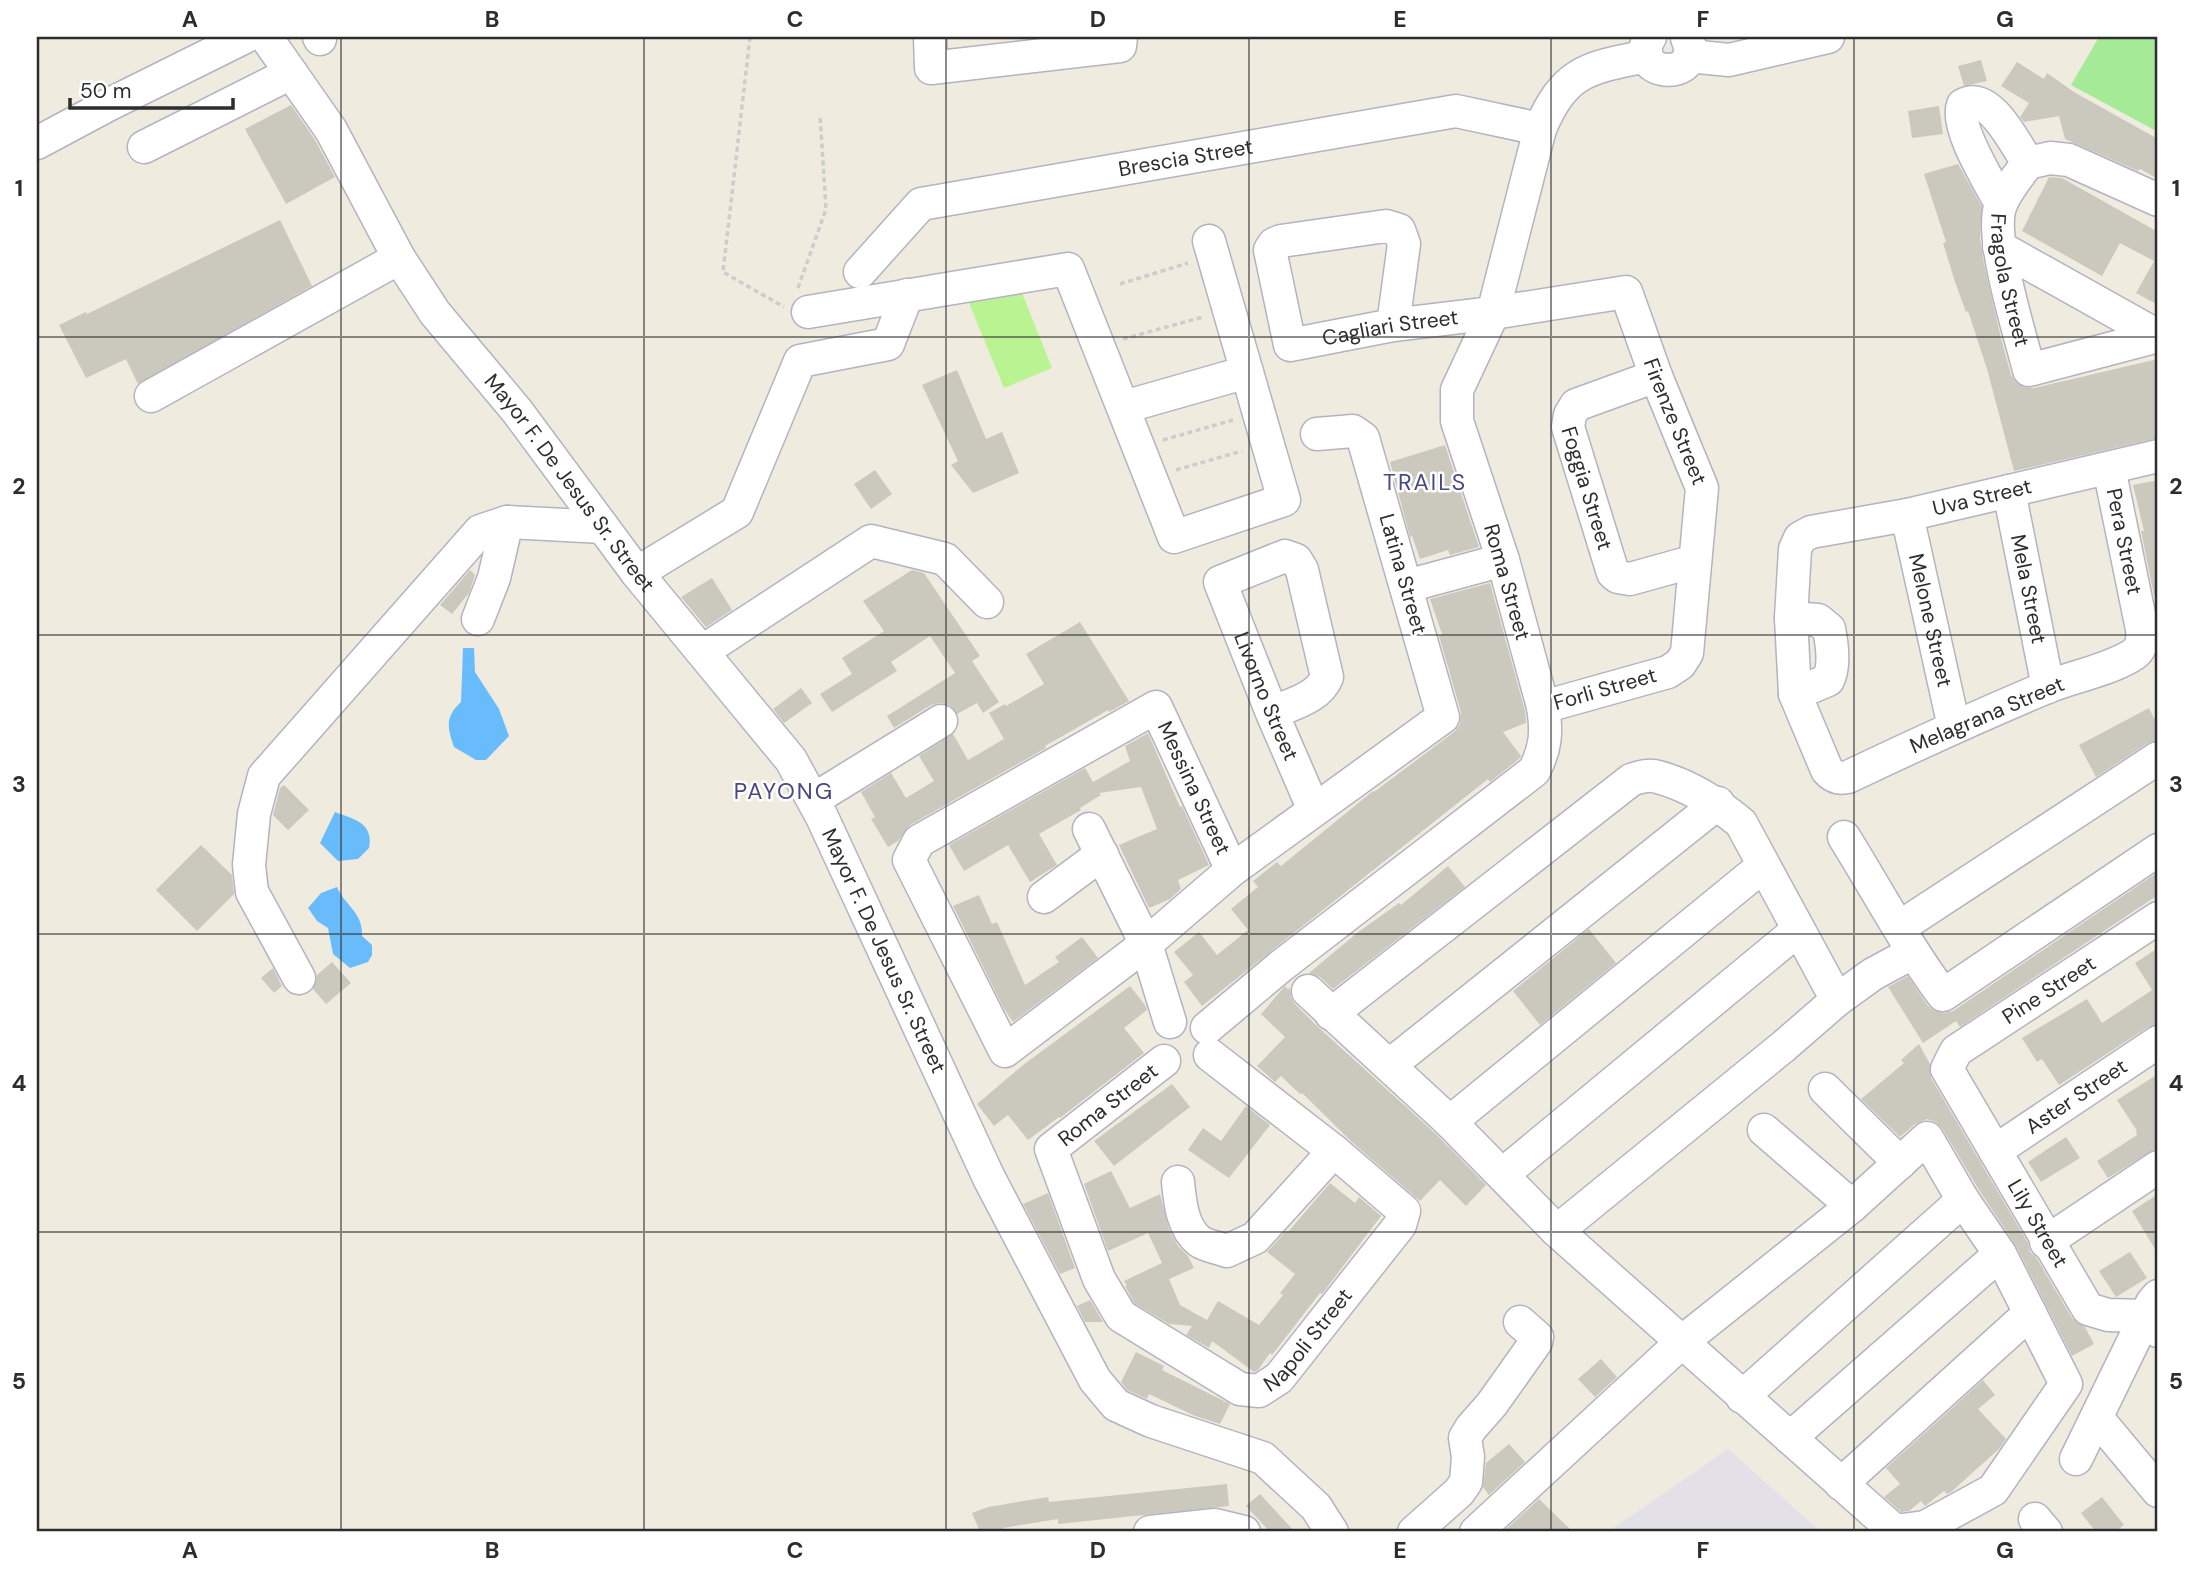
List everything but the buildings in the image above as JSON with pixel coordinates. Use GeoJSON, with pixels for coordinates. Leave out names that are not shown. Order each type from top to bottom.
{"type":"FeatureCollection","features":[{"type":"Feature","properties":{"kind":"street"},"geometry":{"type":"LineString","coordinates":[[37,144],[108,105],[245,37]]}},
{"type":"Feature","properties":{"kind":"street","name":"Mayor F. De Jesus Sr. Street"},"geometry":{"type":"LineString","coordinates":[[266,37],[331,130],[399,258],[435,313],[517,411],[637,573],[791,760],[813,800],[989,1178],[1094,1380],[1116,1405],[1151,1421],[1263,1458],[1316,1507],[1332,1532]]}},
{"type":"Feature","properties":{"kind":"street"},"geometry":{"type":"LineString","coordinates":[[930,37],[931,68],[1121,46],[1121,37]]}},
{"type":"Feature","properties":{"kind":"street"},"geometry":{"type":"LineString","coordinates":[[1648,46],[1654,67],[1667,71],[1681,67],[1688,47],[1729,60],[1828,37]]}},
{"type":"Feature","properties":{"kind":"street","name":"Roma Street"},"geometry":{"type":"LineString","coordinates":[[1209,1041],[1280,966],[1534,771],[1544,752],[1547,731],[1543,707],[1503,560],[1457,421],[1457,390],[1493,313],[1540,129],[1552,102],[1564,87],[1582,74],[1648,46]]}},
{"type":"Feature","properties":{"kind":"street"},"geometry":{"type":"LineString","coordinates":[[144,147],[291,73]]}},
{"type":"Feature","properties":{"kind":"street"},"geometry":{"type":"LineString","coordinates":[[2001,204],[1960,117],[1963,105],[1972,101],[1987,106],[2028,163],[2050,158],[2069,160],[2158,200]]}},
{"type":"Feature","properties":{"kind":"street","name":"Brescia Street"},"geometry":{"type":"LineString","coordinates":[[860,272],[921,204],[1456,111],[1540,129]]}},
{"type":"Feature","properties":{"kind":"street","name":"Fragola Street"},"geometry":{"type":"LineString","coordinates":[[2028,163],[2001,204],[1997,224],[1999,247],[2029,370],[2158,336]]}},
{"type":"Feature","properties":{"kind":"street","name":"Cagliari Street"},"geometry":{"type":"LineString","coordinates":[[1393,325],[1404,244],[1399,230],[1386,226],[1281,242],[1274,244],[1270,250],[1290,345],[1393,325],[1493,313],[1626,292]]}},
{"type":"Feature","properties":{"kind":"street"},"geometry":{"type":"LineString","coordinates":[[1999,247],[2158,336]]}},
{"type":"Feature","properties":{"kind":"street"},"geometry":{"type":"LineString","coordinates":[[799,311],[1069,269],[1174,537],[1284,500],[1211,248]]}},
{"type":"Feature","properties":{"kind":"street"},"geometry":{"type":"LineString","coordinates":[[151,396],[399,258]]}},
{"type":"Feature","properties":{"kind":"street","name":"Firenze Street"},"geometry":{"type":"LineString","coordinates":[[1626,292],[1656,376],[1702,488],[1687,653],[1681,664],[1668,672]]}},
{"type":"Feature","properties":{"kind":"street"},"geometry":{"type":"LineString","coordinates":[[637,573],[737,512],[800,361],[888,344],[907,295]]}},
{"type":"Feature","properties":{"kind":"street"},"geometry":{"type":"LineString","coordinates":[[1124,407],[1247,372]]}},
{"type":"Feature","properties":{"kind":"street","name":"Foggia Street"},"geometry":{"type":"LineString","coordinates":[[1656,376],[1577,405],[1570,415],[1568,427],[1613,573],[1618,577],[1630,579],[1695,561]]}},
{"type":"Feature","properties":{"kind":"street","name":"Latina Street"},"geometry":{"type":"LineString","coordinates":[[1314,810],[1443,717],[1363,438],[1353,432],[1317,434]]}},
{"type":"Feature","properties":{"kind":"street","name":"Uva Street"},"geometry":{"type":"LineString","coordinates":[[1842,778],[1836,778],[1827,771],[1795,694],[1828,680],[1832,669],[1829,629],[1818,620],[1791,618],[1795,550],[1800,538],[1805,534],[1907,515],[2158,456]]}},
{"type":"Feature","properties":{"kind":"street","name":"Pera Street"},"geometry":{"type":"LineString","coordinates":[[2109,468],[2142,629],[2143,640],[2133,655]]}},
{"type":"Feature","properties":{"kind":"street","name":"Mela Street"},"geometry":{"type":"LineString","coordinates":[[2009,491],[2048,687]]}},
{"type":"Feature","properties":{"kind":"street","name":"Melone Street"},"geometry":{"type":"LineString","coordinates":[[1907,515],[1954,727]]}},
{"type":"Feature","properties":{"kind":"street"},"geometry":{"type":"LineString","coordinates":[[299,978],[252,892],[249,865],[254,814],[264,776],[480,531],[507,522],[603,527]]}},
{"type":"Feature","properties":{"kind":"street"},"geometry":{"type":"LineString","coordinates":[[478,619],[494,578],[507,522]]}},
{"type":"Feature","properties":{"kind":"street"},"geometry":{"type":"LineString","coordinates":[[703,651],[871,541],[945,559],[987,602]]}},
{"type":"Feature","properties":{"kind":"street","name":"Livorno Street"},"geometry":{"type":"LineString","coordinates":[[1272,713],[1317,693],[1327,677],[1303,570],[1296,560],[1285,556],[1220,582],[1272,713],[1314,810]]}},
{"type":"Feature","properties":{"kind":"street"},"geometry":{"type":"LineString","coordinates":[[1407,586],[1503,560]]}},
{"type":"Feature","properties":{"kind":"street","name":"Melagrana Street"},"geometry":{"type":"LineString","coordinates":[[1842,778],[2048,687],[2133,655]]}},
{"type":"Feature","properties":{"kind":"street","name":"Forli Street"},"geometry":{"type":"LineString","coordinates":[[1543,707],[1668,672]]}},
{"type":"Feature","properties":{"kind":"street","name":"Messina Street"},"geometry":{"type":"LineString","coordinates":[[1146,944],[1005,1051],[909,860],[919,841],[1156,707],[1232,870]]}},
{"type":"Feature","properties":{"kind":"street"},"geometry":{"type":"LineString","coordinates":[[813,800],[941,721]]}},
{"type":"Feature","properties":{"kind":"street"},"geometry":{"type":"LineString","coordinates":[[1557,1231],[1837,1000],[1873,974],[1906,940],[2158,758]]}},
{"type":"Feature","properties":{"kind":"street"},"geometry":{"type":"LineString","coordinates":[[1331,1014],[1631,780],[1657,776],[1718,803],[1741,823],[1837,1000]]}},
{"type":"Feature","properties":{"kind":"street"},"geometry":{"type":"LineString","coordinates":[[1390,1065],[1718,803]]}},
{"type":"Feature","properties":{"kind":"street"},"geometry":{"type":"LineString","coordinates":[[1146,944],[1232,870],[1314,810]]}},
{"type":"Feature","properties":{"kind":"street"},"geometry":{"type":"LineString","coordinates":[[1844,837],[1906,940],[1943,995],[2158,850]]}},
{"type":"Feature","properties":{"kind":"street"},"geometry":{"type":"LineString","coordinates":[[1044,897],[1096,842],[1146,944],[1170,1022]]}},
{"type":"Feature","properties":{"kind":"street"},"geometry":{"type":"LineString","coordinates":[[1450,1122],[1763,866]]}},
{"type":"Feature","properties":{"kind":"street","name":"Pine Street"},"geometry":{"type":"LineString","coordinates":[[1947,1069],[1956,1051],[2158,918]]}},
{"type":"Feature","properties":{"kind":"street"},"geometry":{"type":"LineString","coordinates":[[1503,1174],[1798,930]]}},
{"type":"Feature","properties":{"kind":"street"},"geometry":{"type":"LineString","coordinates":[[1308,991],[1450,1122],[1557,1231],[1683,1341],[1742,1397],[1895,1531],[1925,1527],[1993,1490],[2066,1384],[2000,1254],[1963,1200],[1927,1138],[1852,1206],[1683,1341],[1475,1532]]}},
{"type":"Feature","properties":{"kind":"street"},"geometry":{"type":"LineString","coordinates":[[1186,1017],[1194,1018],[1209,1041],[1206,1063],[1189,1071],[1171,1067],[1160,1053],[1160,1036],[1170,1022],[1186,1017]]}},
{"type":"Feature","properties":{"kind":"street","name":"Napoli Street"},"geometry":{"type":"LineString","coordinates":[[1051,1149],[1099,1279],[1121,1316],[1240,1389],[1259,1391],[1279,1378],[1400,1225],[1404,1211],[1209,1041]]}},
{"type":"Feature","properties":{"kind":"street","name":"Aster Street"},"geometry":{"type":"LineString","coordinates":[[1995,1151],[2158,1042]]}},
{"type":"Feature","properties":{"kind":"street","name":"Roma Street"},"geometry":{"type":"LineString","coordinates":[[1051,1149],[1164,1061]]}},
{"type":"Feature","properties":{"kind":"street","name":"Lily Street"},"geometry":{"type":"LineString","coordinates":[[1947,1069],[2088,1309],[2109,1315],[2154,1314]]}},
{"type":"Feature","properties":{"kind":"street"},"geometry":{"type":"LineString","coordinates":[[1825,1089],[1900,1163]]}},
{"type":"Feature","properties":{"kind":"street"},"geometry":{"type":"LineString","coordinates":[[1764,1130],[1852,1206]]}},
{"type":"Feature","properties":{"kind":"street"},"geometry":{"type":"LineString","coordinates":[[1178,1182],[1180,1205],[1187,1225],[1200,1242],[1227,1251],[1255,1238],[1334,1152]]}},
{"type":"Feature","properties":{"kind":"street"},"geometry":{"type":"LineString","coordinates":[[2046,1241],[2158,1167]]}},
{"type":"Feature","properties":{"kind":"street"},"geometry":{"type":"LineString","coordinates":[[1742,1397],[1963,1200]]}},
{"type":"Feature","properties":{"kind":"street"},"geometry":{"type":"LineString","coordinates":[[1790,1438],[2000,1254]]}},
{"type":"Feature","properties":{"kind":"street"},"geometry":{"type":"LineString","coordinates":[[1842,1484],[2030,1313]]}},
{"type":"Feature","properties":{"kind":"street"},"geometry":{"type":"LineString","coordinates":[[2076,1459],[2154,1314]]}},
{"type":"Feature","properties":{"kind":"street"},"geometry":{"type":"LineString","coordinates":[[1415,1532],[1460,1492],[1466,1482],[1468,1457],[1465,1438],[1536,1342],[1537,1337],[1520,1322]]}},
{"type":"Feature","properties":{"kind":"street"},"geometry":{"type":"LineString","coordinates":[[2097,1418],[2158,1491]]}},
{"type":"Feature","properties":{"kind":"street"},"geometry":{"type":"LineString","coordinates":[[1150,1532],[1225,1530]]}},
{"type":"Feature","properties":{"kind":"path"},"geometry":{"type":"LineString","coordinates":[[750,37],[723,272],[799,311],[826,209],[820,116]]}},
{"type":"Feature","properties":{"kind":"path"},"geometry":{"type":"LineString","coordinates":[[1120,284],[1211,248]]}},
{"type":"Feature","properties":{"kind":"path"},"geometry":{"type":"LineString","coordinates":[[1100,346],[1229,310]]}},
{"type":"Feature","properties":{"kind":"path"},"geometry":{"type":"LineString","coordinates":[[1139,446],[1259,413]]}},
{"type":"Feature","properties":{"kind":"path"},"geometry":{"type":"LineString","coordinates":[[1151,477],[1268,443]]}},
{"type":"Feature","properties":{"kind":"shaded area"},"geometry":{"type":"Polygon","coordinates":[[[1728,1449],[1820,1531],[1608,1532],[1728,1449]]]}},
{"type":"Feature","properties":{"kind":"green space"},"geometry":{"type":"Polygon","coordinates":[[[2099,37],[2158,37],[2158,132],[2071,85],[2099,37]]]}},
{"type":"Feature","properties":{"kind":"green space"},"geometry":{"type":"Polygon","coordinates":[[[1018,283],[1052,368],[1004,388],[969,303],[1018,283]]]}},
{"type":"Feature","properties":{"kind":"water"},"geometry":{"type":"Polygon","coordinates":[[[463,648],[474,648],[475,672],[499,709],[509,736],[486,760],[476,760],[454,747],[450,734],[450,718],[461,702],[463,648]]]}},
{"type":"Feature","properties":{"kind":"water"},"geometry":{"type":"Polygon","coordinates":[[[335,812],[361,823],[368,833],[369,848],[358,859],[338,861],[320,843],[335,812]]]}},
{"type":"Feature","properties":{"kind":"water"},"geometry":{"type":"Polygon","coordinates":[[[337,887],[357,915],[362,936],[372,945],[372,955],[368,962],[350,968],[333,954],[328,928],[317,921],[308,908],[321,893],[337,887]]]}},
{"type":"Feature","properties":{"kind":"district","name":"TRAILS"},"geometry":{"type":"Point","coordinates":[1425,482]}},
{"type":"Feature","properties":{"kind":"district","name":"PAYONG"},"geometry":{"type":"Point","coordinates":[784,791]}}]}
